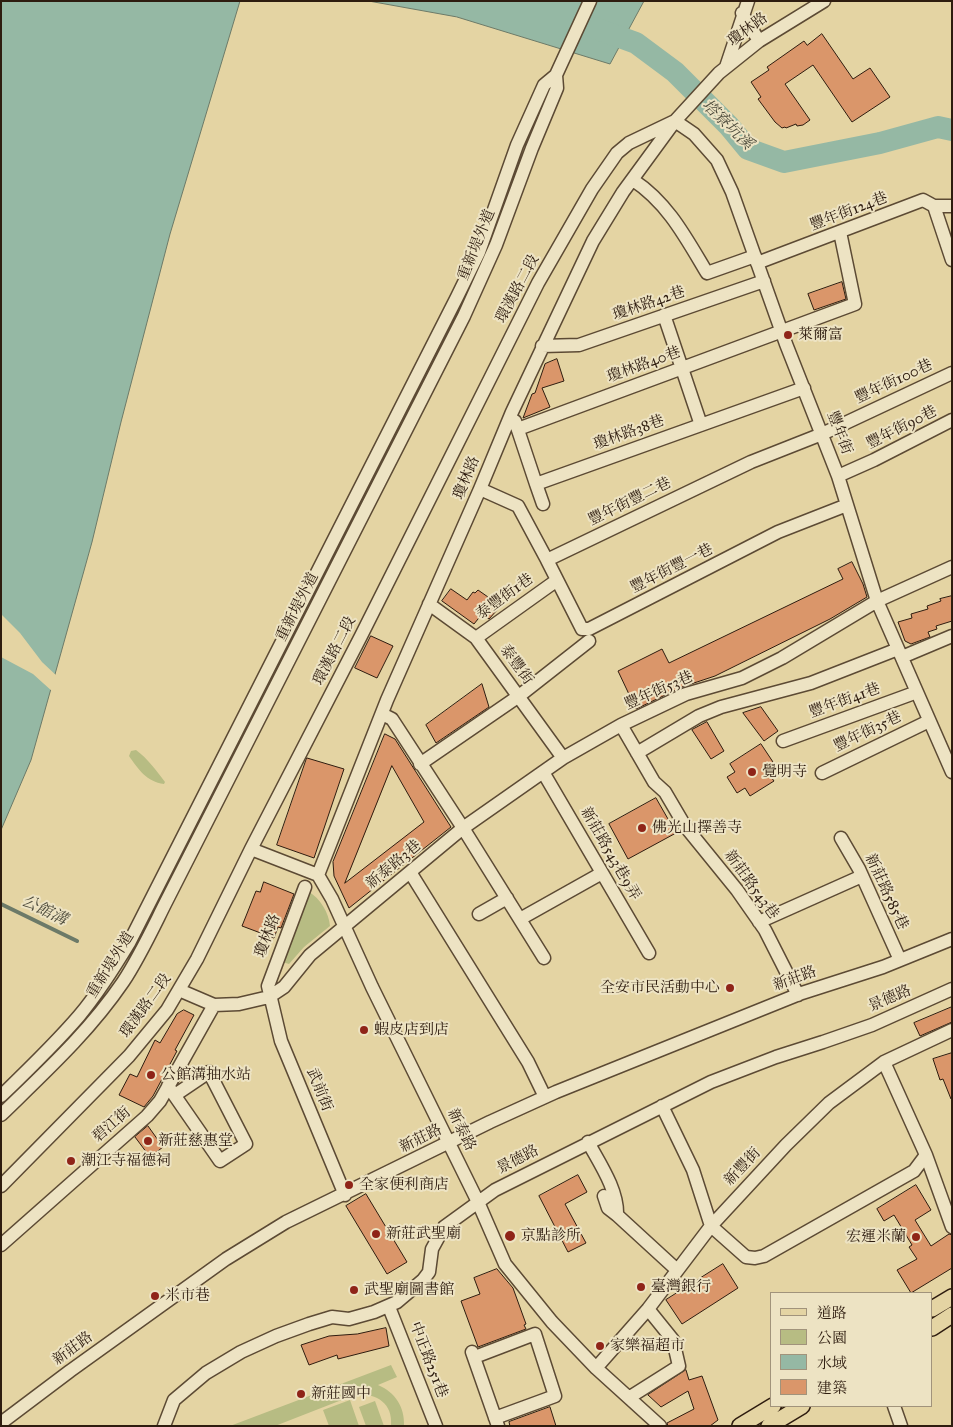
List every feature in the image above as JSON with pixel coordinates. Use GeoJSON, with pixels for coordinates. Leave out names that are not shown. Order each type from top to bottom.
{"type":"FeatureCollection","features":[{"type":"Feature","properties":{"kind":"main road"},"geometry":{"type":"LineString","coordinates":[[933,1308],[952,1297]]}},
{"type":"Feature","properties":{"kind":"main road"},"geometry":{"type":"LineString","coordinates":[[933,1327],[952,1316]]}},
{"type":"Feature","properties":{"kind":"main road"},"geometry":{"type":"LineString","coordinates":[[740,1426],[770,1407]]}},
{"type":"Feature","properties":{"kind":"main road"},"geometry":{"type":"LineString","coordinates":[[769,1426],[800,1407]]}},
{"type":"Feature","properties":{"kind":"street"},"geometry":{"type":"LineString","coordinates":[[558,71],[590,1]]}},
{"type":"Feature","properties":{"kind":"street"},"geometry":{"type":"LineString","coordinates":[[722,70],[748,1]]}},
{"type":"Feature","properties":{"kind":"street","name":"瓊林路"},"geometry":{"type":"LineString","coordinates":[[318,875],[382,714],[512,412],[593,241],[624,192],[678,117],[722,70],[759,41],[824,1]]}},
{"type":"Feature","properties":{"kind":"street"},"geometry":{"type":"LineString","coordinates":[[742,13],[759,41]]}},
{"type":"Feature","properties":{"kind":"street","name":"重新堤外道"},"geometry":{"type":"LineString","coordinates":[[1,1096],[80,1016],[111,974],[129,943],[458,297],[479,252],[517,145],[544,85],[558,71]]}},
{"type":"Feature","properties":{"kind":"street","name":"重新堤外道"},"geometry":{"type":"LineString","coordinates":[[1,1115],[83,1034],[102,1010],[124,980],[161,912],[480,284],[557,88],[558,71]]}},
{"type":"Feature","properties":{"kind":"street","name":"豐年街"},"geometry":{"type":"LineString","coordinates":[[678,117],[717,160],[732,192],[782,332],[838,476],[877,601],[929,721],[948,754],[952,772]]}},
{"type":"Feature","properties":{"kind":"street","name":"環漢路二段"},"geometry":{"type":"LineString","coordinates":[[1,1186],[129,1056],[167,1010],[197,959],[538,283],[592,189],[617,153],[629,143],[678,117]]}},
{"type":"Feature","properties":{"kind":"street","name":"豐年街124巷"},"geometry":{"type":"LineString","coordinates":[[633,180],[647,189],[676,221],[707,273],[756,260],[840,232],[924,200],[934,206],[952,206]]}},
{"type":"Feature","properties":{"kind":"street"},"geometry":{"type":"LineString","coordinates":[[934,206],[952,260]]}},
{"type":"Feature","properties":{"kind":"street","name":"瓊林路40巷"},"geometry":{"type":"LineString","coordinates":[[518,429],[855,304],[840,232]]}},
{"type":"Feature","properties":{"kind":"street","name":"瓊林路42巷"},"geometry":{"type":"LineString","coordinates":[[542,346],[579,345],[764,282]]}},
{"type":"Feature","properties":{"kind":"street"},"geometry":{"type":"LineString","coordinates":[[664,315],[701,424]]}},
{"type":"Feature","properties":{"kind":"street","name":"豐年街100巷"},"geometry":{"type":"LineString","coordinates":[[822,434],[952,373]]}},
{"type":"Feature","properties":{"kind":"street","name":"瓊林路38巷"},"geometry":{"type":"LineString","coordinates":[[536,484],[804,388]]}},
{"type":"Feature","properties":{"kind":"street"},"geometry":{"type":"LineString","coordinates":[[512,412],[543,504]]}},
{"type":"Feature","properties":{"kind":"street","name":"豐年街90巷"},"geometry":{"type":"LineString","coordinates":[[838,476],[874,460],[952,420]]}},
{"type":"Feature","properties":{"kind":"street","name":"豐年街豐二巷"},"geometry":{"type":"LineString","coordinates":[[547,560],[751,462],[822,434]]}},
{"type":"Feature","properties":{"kind":"street"},"geometry":{"type":"LineString","coordinates":[[480,489],[518,506],[547,560]]}},
{"type":"Feature","properties":{"kind":"street","name":"豐年街豐一巷"},"geometry":{"type":"LineString","coordinates":[[547,560],[582,629],[589,630],[778,532],[848,505]]}},
{"type":"Feature","properties":{"kind":"street","name":"豐年街53巷"},"geometry":{"type":"LineString","coordinates":[[463,828],[563,758],[621,725],[686,694],[742,678],[782,658],[877,601],[952,567]]}},
{"type":"Feature","properties":{"kind":"street","name":"泰豐街1巷"},"geometry":{"type":"LineString","coordinates":[[476,638],[552,583]]}},
{"type":"Feature","properties":{"kind":"street","name":"泰豐街"},"geometry":{"type":"LineString","coordinates":[[429,604],[476,638],[563,758]]}},
{"type":"Feature","properties":{"kind":"street"},"geometry":{"type":"LineString","coordinates":[[637,753],[699,716],[721,707],[810,683],[952,636]]}},
{"type":"Feature","properties":{"kind":"street"},"geometry":{"type":"LineString","coordinates":[[420,764],[519,696],[589,641]]}},
{"type":"Feature","properties":{"kind":"street","name":"豐年街41巷"},"geometry":{"type":"LineString","coordinates":[[783,741],[917,692]]}},
{"type":"Feature","properties":{"kind":"street"},"geometry":{"type":"LineString","coordinates":[[382,714],[392,719],[544,958]]}},
{"type":"Feature","properties":{"kind":"street","name":"豐年街35巷"},"geometry":{"type":"LineString","coordinates":[[822,773],[929,721]]}},
{"type":"Feature","properties":{"kind":"street","name":"新莊路543巷"},"geometry":{"type":"LineString","coordinates":[[621,725],[654,782],[665,792],[685,826],[737,890],[759,922],[798,995]]}},
{"type":"Feature","properties":{"kind":"street","name":"新莊路543巷9弄"},"geometry":{"type":"LineString","coordinates":[[543,772],[649,953]]}},
{"type":"Feature","properties":{"kind":"street","name":"新泰路3巷"},"geometry":{"type":"LineString","coordinates":[[269,997],[284,987],[310,955],[463,828]]}},
{"type":"Feature","properties":{"kind":"street","name":"新莊路585巷"},"geometry":{"type":"LineString","coordinates":[[841,838],[862,876],[900,960]]}},
{"type":"Feature","properties":{"kind":"street"},"geometry":{"type":"LineString","coordinates":[[251,849],[318,875]]}},
{"type":"Feature","properties":{"kind":"street"},"geometry":{"type":"LineString","coordinates":[[410,872],[528,1062],[545,1097]]}},
{"type":"Feature","properties":{"kind":"street"},"geometry":{"type":"LineString","coordinates":[[520,919],[602,873]]}},
{"type":"Feature","properties":{"kind":"street","name":"新泰路"},"geometry":{"type":"LineString","coordinates":[[318,875],[345,926],[446,1145],[478,1202],[505,1264],[552,1322],[596,1368],[660,1426]]}},
{"type":"Feature","properties":{"kind":"street"},"geometry":{"type":"LineString","coordinates":[[759,922],[862,876]]}},
{"type":"Feature","properties":{"kind":"street","name":"瓊林路"},"geometry":{"type":"LineString","coordinates":[[269,997],[268,986],[272,973],[305,888]]}},
{"type":"Feature","properties":{"kind":"street"},"geometry":{"type":"LineString","coordinates":[[479,914],[507,898]]}},
{"type":"Feature","properties":{"kind":"street","name":"新莊路"},"geometry":{"type":"LineString","coordinates":[[1,1424],[70,1371],[226,1259],[286,1222],[545,1097],[798,995],[900,960],[952,939]]}},
{"type":"Feature","properties":{"kind":"street"},"geometry":{"type":"LineString","coordinates":[[179,990],[214,1005],[239,1004],[269,997]]}},
{"type":"Feature","properties":{"kind":"street","name":"景德路"},"geometry":{"type":"LineString","coordinates":[[164,1426],[174,1400],[200,1377],[241,1352],[309,1324],[332,1317],[349,1319],[389,1307],[398,1302],[423,1280],[428,1272],[432,1248],[444,1227],[495,1190],[711,1082],[872,1024],[952,990]]}},
{"type":"Feature","properties":{"kind":"street","name":"武前街"},"geometry":{"type":"LineString","coordinates":[[269,997],[281,1041],[345,1194]]}},
{"type":"Feature","properties":{"kind":"street","name":"碧江街"},"geometry":{"type":"LineString","coordinates":[[1,1245],[147,1116],[171,1090],[214,1005]]}},
{"type":"Feature","properties":{"kind":"street","name":"新豐街"},"geometry":{"type":"LineString","coordinates":[[596,1368],[648,1308],[711,1226],[786,1145],[823,1109],[884,1062],[952,1030]]}},
{"type":"Feature","properties":{"kind":"street"},"geometry":{"type":"LineString","coordinates":[[884,1062],[926,1154],[952,1226]]}},
{"type":"Feature","properties":{"kind":"street"},"geometry":{"type":"LineString","coordinates":[[209,1072],[246,1144],[220,1161],[171,1090],[209,1072]]}},
{"type":"Feature","properties":{"kind":"street"},"geometry":{"type":"LineString","coordinates":[[662,1106],[693,1170],[711,1226],[746,1257],[764,1256],[914,1171],[926,1154]]}},
{"type":"Feature","properties":{"kind":"street"},"geometry":{"type":"LineString","coordinates":[[588,1142],[611,1186],[618,1205],[617,1215]]}},
{"type":"Feature","properties":{"kind":"street"},"geometry":{"type":"LineString","coordinates":[[604,1196],[608,1208],[677,1270]]}},
{"type":"Feature","properties":{"kind":"street","name":"中正路251巷"},"geometry":{"type":"LineString","coordinates":[[389,1307],[436,1426]]}},
{"type":"Feature","properties":{"kind":"street"},"geometry":{"type":"LineString","coordinates":[[630,1397],[679,1366],[673,1340],[648,1308]]}},
{"type":"Feature","properties":{"kind":"street"},"geometry":{"type":"LineString","coordinates":[[534,1334],[555,1396],[497,1422],[476,1353],[534,1334]]}},
{"type":"Feature","properties":{"kind":"street"},"geometry":{"type":"LineString","coordinates":[[894,1407],[901,1426]]}},
{"type":"Feature","properties":{"kind":"green space"},"geometry":{"type":"Polygon","coordinates":[[[136,750],[155,769],[165,782],[164,784],[153,781],[140,770],[129,756],[131,751],[136,750]]]}},
{"type":"Feature","properties":{"kind":"green space"},"geometry":{"type":"Polygon","coordinates":[[[309,892],[323,906],[330,926],[304,947],[289,964],[279,961],[309,892]]]}},
{"type":"Feature","properties":{"kind":"green space"},"geometry":{"type":"Polygon","coordinates":[[[391,1365],[397,1377],[378,1385],[398,1401],[403,1413],[404,1426],[391,1426],[389,1411],[382,1401],[364,1394],[357,1394],[275,1426],[230,1426],[391,1365]]]}},
{"type":"Feature","properties":{"kind":"green space"},"geometry":{"type":"Polygon","coordinates":[[[350,1400],[359,1426],[329,1426],[323,1410],[350,1400]]]}},
{"type":"Feature","properties":{"kind":"green space"},"geometry":{"type":"Polygon","coordinates":[[[375,1401],[384,1426],[366,1426],[359,1407],[375,1401]]]}},
{"type":"Feature","properties":{"kind":"water"},"geometry":{"type":"Polygon","coordinates":[[[1,1],[240,1],[170,234],[92,542],[31,760],[1,830],[1,1]]]}},
{"type":"Feature","properties":{"kind":"water"},"geometry":{"type":"Polygon","coordinates":[[[369,1],[644,1],[610,64],[457,17],[369,1]]]}},
{"type":"Feature","properties":{"kind":"pier"},"geometry":{"type":"Polygon","coordinates":[[[1,614],[20,633],[42,662],[58,677],[53,692],[33,674],[1,657],[1,614]]]}},
{"type":"Feature","properties":{"kind":"building"},"geometry":{"type":"Polygon","coordinates":[[[822,34],[853,79],[870,68],[890,97],[852,122],[813,65],[785,84],[810,120],[803,125],[797,126],[796,124],[782,128],[775,122],[758,99],[761,97],[751,82],[769,70],[767,67],[804,41],[807,45],[822,34]]]}},
{"type":"Feature","properties":{"kind":"building"},"geometry":{"type":"Polygon","coordinates":[[[842,282],[846,299],[814,310],[808,294],[842,282]]]}},
{"type":"Feature","properties":{"kind":"building"},"geometry":{"type":"Polygon","coordinates":[[[557,359],[564,381],[542,388],[550,407],[523,418],[532,394],[535,393],[545,364],[557,359]]]}},
{"type":"Feature","properties":{"kind":"building"},"geometry":{"type":"Polygon","coordinates":[[[852,562],[867,597],[830,619],[715,676],[682,687],[636,709],[618,671],[662,649],[669,663],[843,579],[838,569],[852,562]]]}},
{"type":"Feature","properties":{"kind":"building"},"geometry":{"type":"Polygon","coordinates":[[[451,589],[467,600],[473,592],[475,593],[478,590],[488,597],[486,600],[498,609],[489,619],[482,614],[474,624],[442,601],[451,589]]]}},
{"type":"Feature","properties":{"kind":"building"},"geometry":{"type":"Polygon","coordinates":[[[952,596],[952,621],[936,626],[937,629],[928,632],[930,637],[911,644],[905,641],[898,622],[912,618],[911,614],[928,609],[927,606],[941,601],[940,599],[952,596]]]}},
{"type":"Feature","properties":{"kind":"building"},"geometry":{"type":"Polygon","coordinates":[[[371,636],[393,646],[377,678],[355,668],[371,636]]]}},
{"type":"Feature","properties":{"kind":"building"},"geometry":{"type":"Polygon","coordinates":[[[482,684],[489,707],[436,743],[426,725],[482,684]]]}},
{"type":"Feature","properties":{"kind":"building"},"geometry":{"type":"Polygon","coordinates":[[[761,707],[778,731],[764,741],[743,713],[761,707]]]}},
{"type":"Feature","properties":{"kind":"building"},"geometry":{"type":"Polygon","coordinates":[[[707,722],[724,751],[711,759],[692,730],[707,722]]]}},
{"type":"Feature","properties":{"kind":"building"},"geometry":{"type":"Polygon","coordinates":[[[385,734],[395,739],[451,827],[349,908],[334,876],[333,862],[385,734]],[[392,766],[345,883],[424,822],[392,766]]]}},
{"type":"Feature","properties":{"kind":"building","name":"覺明寺"},"geometry":{"type":"Polygon","coordinates":[[[761,744],[777,768],[768,773],[774,781],[750,796],[745,788],[737,793],[727,777],[735,772],[730,764],[761,744]]]}},
{"type":"Feature","properties":{"kind":"building"},"geometry":{"type":"Polygon","coordinates":[[[307,758],[344,769],[314,858],[277,845],[307,758]]]}},
{"type":"Feature","properties":{"kind":"building","name":"佛光山擇善寺"},"geometry":{"type":"Polygon","coordinates":[[[656,798],[676,833],[628,859],[609,824],[656,798]]]}},
{"type":"Feature","properties":{"kind":"building"},"geometry":{"type":"Polygon","coordinates":[[[264,882],[294,894],[281,928],[278,927],[274,938],[242,926],[256,891],[260,892],[264,882]]]}},
{"type":"Feature","properties":{"kind":"building"},"geometry":{"type":"Polygon","coordinates":[[[952,1007],[952,1022],[920,1036],[914,1023],[952,1007]]]}},
{"type":"Feature","properties":{"kind":"building","name":"公館溝抽水站"},"geometry":{"type":"Polygon","coordinates":[[[184,1010],[194,1015],[153,1096],[144,1107],[119,1095],[130,1074],[137,1077],[155,1040],[160,1043],[177,1014],[184,1010]]]}},
{"type":"Feature","properties":{"kind":"building"},"geometry":{"type":"Polygon","coordinates":[[[952,1053],[951,1099],[943,1079],[940,1080],[933,1059],[952,1053]]]}},
{"type":"Feature","properties":{"kind":"building","name":"新莊慈惠堂"},"geometry":{"type":"Polygon","coordinates":[[[148,1126],[163,1147],[150,1157],[135,1137],[148,1126]]]}},
{"type":"Feature","properties":{"kind":"building"},"geometry":{"type":"Polygon","coordinates":[[[578,1175],[587,1192],[565,1204],[586,1243],[568,1252],[539,1196],[578,1175]]]}},
{"type":"Feature","properties":{"kind":"building","name":"宏運米蘭"},"geometry":{"type":"Polygon","coordinates":[[[916,1185],[931,1210],[915,1220],[931,1246],[949,1234],[952,1235],[952,1268],[910,1292],[897,1270],[917,1259],[909,1247],[912,1245],[894,1215],[884,1221],[877,1209],[916,1185]]]}},
{"type":"Feature","properties":{"kind":"building","name":"新莊武聖廟"},"geometry":{"type":"Polygon","coordinates":[[[366,1194],[407,1262],[387,1274],[346,1206],[366,1194]]]}},
{"type":"Feature","properties":{"kind":"building"},"geometry":{"type":"Polygon","coordinates":[[[723,1264],[738,1288],[682,1324],[666,1300],[723,1264]]]}},
{"type":"Feature","properties":{"kind":"building"},"geometry":{"type":"Polygon","coordinates":[[[497,1269],[513,1288],[526,1324],[524,1325],[526,1329],[478,1347],[461,1301],[480,1294],[474,1278],[497,1269]]]}},
{"type":"Feature","properties":{"kind":"building"},"geometry":{"type":"Polygon","coordinates":[[[386,1328],[389,1346],[338,1359],[337,1355],[309,1365],[301,1345],[329,1336],[357,1334],[386,1328]]]}},
{"type":"Feature","properties":{"kind":"building"},"geometry":{"type":"Polygon","coordinates":[[[686,1370],[689,1380],[702,1376],[718,1420],[710,1426],[668,1426],[667,1423],[694,1409],[688,1391],[661,1407],[648,1395],[686,1370]]]}},
{"type":"Feature","properties":{"kind":"building"},"geometry":{"type":"Polygon","coordinates":[[[550,1407],[556,1426],[510,1426],[509,1422],[550,1407]]]}},
{"type":"Feature","properties":{"kind":"waterway","name":"塔寮坑溪"},"geometry":{"type":"LineString","coordinates":[[595,28],[636,43],[675,72],[729,126],[748,149],[784,162],[880,143],[938,127],[952,130]]}},
{"type":"Feature","properties":{"kind":"waterway","name":"公館溝"},"geometry":{"type":"LineString","coordinates":[[1,904],[77,941]]}},
{"type":"Feature","properties":{"kind":"place","name":"萊爾富"},"geometry":{"type":"Point","coordinates":[788,335]}},
{"type":"Feature","properties":{"kind":"place","name":"覺明寺"},"geometry":{"type":"Point","coordinates":[752,772]}},
{"type":"Feature","properties":{"kind":"place","name":"佛光山擇善寺"},"geometry":{"type":"Point","coordinates":[642,828]}},
{"type":"Feature","properties":{"kind":"place","name":"全安市民活動中心"},"geometry":{"type":"Point","coordinates":[730,988]}},
{"type":"Feature","properties":{"kind":"place","name":"蝦皮店到店"},"geometry":{"type":"Point","coordinates":[364,1030]}},
{"type":"Feature","properties":{"kind":"place","name":"公館溝抽水站"},"geometry":{"type":"Point","coordinates":[151,1075]}},
{"type":"Feature","properties":{"kind":"place","name":"新莊慈惠堂"},"geometry":{"type":"Point","coordinates":[148,1141]}},
{"type":"Feature","properties":{"kind":"place","name":"潮江寺福德祠"},"geometry":{"type":"Point","coordinates":[71,1161]}},
{"type":"Feature","properties":{"kind":"place","name":"全家便利商店"},"geometry":{"type":"Point","coordinates":[349,1185]}},
{"type":"Feature","properties":{"kind":"place","name":"新莊武聖廟"},"geometry":{"type":"Point","coordinates":[376,1234]}},
{"type":"Feature","properties":{"kind":"place","name":"京點診所"},"geometry":{"type":"Point","coordinates":[510,1236]}},
{"type":"Feature","properties":{"kind":"place","name":"宏運米蘭"},"geometry":{"type":"Point","coordinates":[916,1237]}},
{"type":"Feature","properties":{"kind":"place","name":"臺灣銀行"},"geometry":{"type":"Point","coordinates":[641,1287]}},
{"type":"Feature","properties":{"kind":"place","name":"武聖廟圖書館"},"geometry":{"type":"Point","coordinates":[354,1290]}},
{"type":"Feature","properties":{"kind":"place","name":"米市巷"},"geometry":{"type":"Point","coordinates":[155,1296]}},
{"type":"Feature","properties":{"kind":"place","name":"家樂福超市"},"geometry":{"type":"Point","coordinates":[600,1346]}},
{"type":"Feature","properties":{"kind":"place","name":"新莊國中"},"geometry":{"type":"Point","coordinates":[301,1394]}}]}
